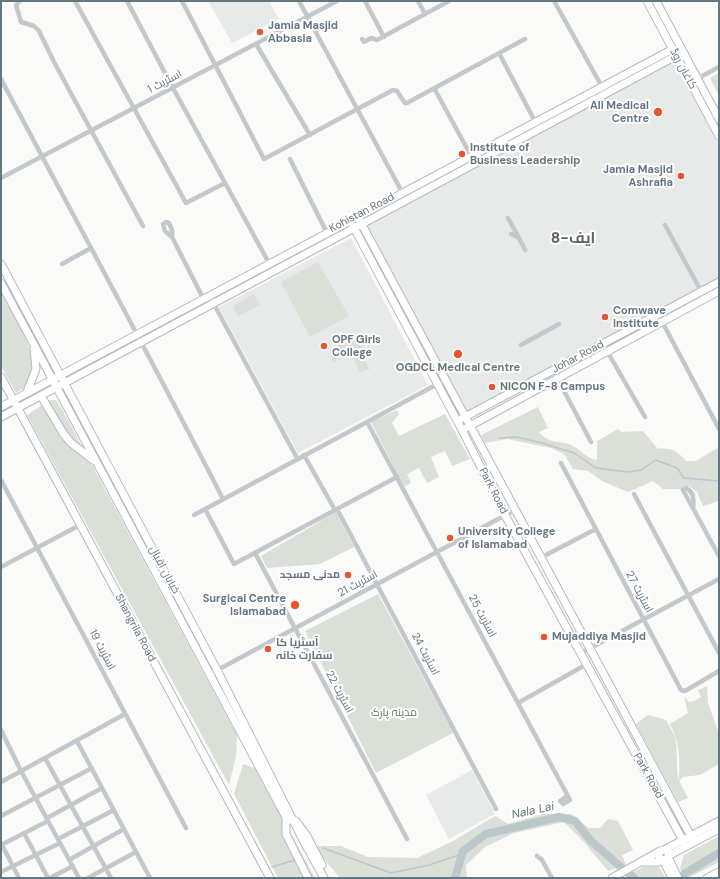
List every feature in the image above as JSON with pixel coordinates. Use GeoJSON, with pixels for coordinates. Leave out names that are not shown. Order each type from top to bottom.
{"type":"FeatureCollection","features":[{"type":"Feature","properties":{"kind":"street"},"geometry":{"type":"LineString","coordinates":[[20,1],[16,5],[21,22],[36,28],[43,36],[54,62],[143,226]]}},
{"type":"Feature","properties":{"kind":"street"},"geometry":{"type":"LineString","coordinates":[[75,1],[186,203],[225,184]]}},
{"type":"Feature","properties":{"kind":"street"},"geometry":{"type":"LineString","coordinates":[[127,1],[269,263]]}},
{"type":"Feature","properties":{"kind":"street"},"geometry":{"type":"LineString","coordinates":[[182,1],[264,159],[395,90],[405,103],[408,103],[525,39]]}},
{"type":"Feature","properties":{"kind":"street"},"geometry":{"type":"LineString","coordinates":[[299,1],[406,201]]}},
{"type":"Feature","properties":{"kind":"street","name":"اسٹریٹ 1"},"geometry":{"type":"LineString","coordinates":[[1,178],[337,1]]}},
{"type":"Feature","properties":{"kind":"street"},"geometry":{"type":"LineString","coordinates":[[365,1],[384,37]]}},
{"type":"Feature","properties":{"kind":"street"},"geometry":{"type":"LineString","coordinates":[[418,1],[425,14]]}},
{"type":"Feature","properties":{"kind":"street"},"geometry":{"type":"LineString","coordinates":[[362,39],[364,42],[371,38],[377,40],[384,37],[449,1]]}},
{"type":"Feature","properties":{"kind":"street"},"geometry":{"type":"LineString","coordinates":[[554,1],[604,91]]}},
{"type":"Feature","properties":{"kind":"street","name":"کاغان روڈ"},"geometry":{"type":"LineString","coordinates":[[647,1],[718,133]]}},
{"type":"Feature","properties":{"kind":"street","name":"کاغان روڈ"},"geometry":{"type":"LineString","coordinates":[[656,1],[719,119]]}},
{"type":"Feature","properties":{"kind":"street"},"geometry":{"type":"LineString","coordinates":[[256,44],[310,135]]}},
{"type":"Feature","properties":{"kind":"street","name":"Kohistan Road"},"geometry":{"type":"LineString","coordinates":[[604,91],[672,49]]}},
{"type":"Feature","properties":{"kind":"street"},"geometry":{"type":"LineString","coordinates":[[499,53],[538,126]]}},
{"type":"Feature","properties":{"kind":"street","name":"Kohistan Road"},"geometry":{"type":"LineString","coordinates":[[1,417],[362,225],[420,193],[474,160],[604,91],[676,56]]}},
{"type":"Feature","properties":{"kind":"street"},"geometry":{"type":"LineString","coordinates":[[697,79],[719,67]]}},
{"type":"Feature","properties":{"kind":"street"},"geometry":{"type":"LineString","coordinates":[[1,78],[224,498]]}},
{"type":"Feature","properties":{"kind":"street"},"geometry":{"type":"LineString","coordinates":[[434,88],[474,160]]}},
{"type":"Feature","properties":{"kind":"street"},"geometry":{"type":"LineString","coordinates":[[290,159],[331,241]]}},
{"type":"Feature","properties":{"kind":"street","name":"Kohistan Road"},"geometry":{"type":"LineString","coordinates":[[1,407],[416,184],[474,160]]}},
{"type":"Feature","properties":{"kind":"street"},"geometry":{"type":"LineString","coordinates":[[416,184],[420,193]]}},
{"type":"Feature","properties":{"kind":"street","name":"Park Road"},"geometry":{"type":"LineString","coordinates":[[357,216],[692,839]]}},
{"type":"Feature","properties":{"kind":"street"},"geometry":{"type":"LineString","coordinates":[[508,218],[525,250]]}},
{"type":"Feature","properties":{"kind":"street","name":"Park Road"},"geometry":{"type":"LineString","coordinates":[[350,220],[462,430],[505,515],[685,843]]}},
{"type":"Feature","properties":{"kind":"street"},"geometry":{"type":"LineString","coordinates":[[665,225],[701,291]]}},
{"type":"Feature","properties":{"kind":"street"},"geometry":{"type":"LineString","coordinates":[[511,234],[519,238]]}},
{"type":"Feature","properties":{"kind":"street"},"geometry":{"type":"LineString","coordinates":[[172,237],[206,297],[213,304],[297,458]]}},
{"type":"Feature","properties":{"kind":"street"},"geometry":{"type":"LineString","coordinates":[[62,264],[91,248]]}},
{"type":"Feature","properties":{"kind":"street","name":"خیابان اقبال"},"geometry":{"type":"LineString","coordinates":[[1,264],[217,670],[318,878]]}},
{"type":"Feature","properties":{"kind":"street","name":"خیابان اقبال"},"geometry":{"type":"LineString","coordinates":[[1,282],[95,461],[210,674],[288,817],[324,878]]}},
{"type":"Feature","properties":{"kind":"street","name":"Johar Road"},"geometry":{"type":"LineString","coordinates":[[457,421],[701,291],[718,286]]}},
{"type":"Feature","properties":{"kind":"street","name":"Johar Road"},"geometry":{"type":"LineString","coordinates":[[462,430],[662,321],[718,286]]}},
{"type":"Feature","properties":{"kind":"street"},"geometry":{"type":"LineString","coordinates":[[658,314],[719,429]]}},
{"type":"Feature","properties":{"kind":"street"},"geometry":{"type":"LineString","coordinates":[[521,344],[559,324]]}},
{"type":"Feature","properties":{"kind":"street"},"geometry":{"type":"LineString","coordinates":[[27,392],[36,368],[34,343]]}},
{"type":"Feature","properties":{"kind":"street"},"geometry":{"type":"LineString","coordinates":[[603,344],[645,417]]}},
{"type":"Feature","properties":{"kind":"street"},"geometry":{"type":"LineString","coordinates":[[553,370],[591,442]]}},
{"type":"Feature","properties":{"kind":"street","name":"Shangrila Road"},"geometry":{"type":"LineString","coordinates":[[1,377],[270,878]]}},
{"type":"Feature","properties":{"kind":"street"},"geometry":{"type":"LineString","coordinates":[[194,515],[304,454],[445,380]]}},
{"type":"Feature","properties":{"kind":"street"},"geometry":{"type":"LineString","coordinates":[[41,396],[70,442],[95,461]]}},
{"type":"Feature","properties":{"kind":"street","name":"اسٹریٹ 25"},"geometry":{"type":"LineString","coordinates":[[367,422],[438,551],[570,800],[563,804],[560,801],[567,796]]}},
{"type":"Feature","properties":{"kind":"street","name":"اسٹریٹ 24"},"geometry":{"type":"LineString","coordinates":[[304,454],[378,584],[496,809]]}},
{"type":"Feature","properties":{"kind":"street","name":"اسٹریٹ 27"},"geometry":{"type":"LineString","coordinates":[[561,463],[681,690],[685,691],[719,672]]}},
{"type":"Feature","properties":{"kind":"street"},"geometry":{"type":"LineString","coordinates":[[205,510],[234,564],[397,478]]}},
{"type":"Feature","properties":{"kind":"street","name":"اسٹریٹ 19"},"geometry":{"type":"LineString","coordinates":[[1,480],[186,828]]}},
{"type":"Feature","properties":{"kind":"street"},"geometry":{"type":"LineString","coordinates":[[634,494],[719,653]]}},
{"type":"Feature","properties":{"kind":"street"},"geometry":{"type":"LineString","coordinates":[[693,508],[719,556]]}},
{"type":"Feature","properties":{"kind":"street","name":"اسٹریٹ 21"},"geometry":{"type":"LineString","coordinates":[[210,674],[515,510]]}},
{"type":"Feature","properties":{"kind":"street"},"geometry":{"type":"LineString","coordinates":[[1,567],[80,525]]}},
{"type":"Feature","properties":{"kind":"street"},"geometry":{"type":"LineString","coordinates":[[540,558],[596,529]]}},
{"type":"Feature","properties":{"kind":"street","name":"اسٹریٹ 22"},"geometry":{"type":"LineString","coordinates":[[255,553],[406,839]]}},
{"type":"Feature","properties":{"kind":"street"},"geometry":{"type":"LineString","coordinates":[[581,653],[644,621],[719,579]]}},
{"type":"Feature","properties":{"kind":"street"},"geometry":{"type":"LineString","coordinates":[[518,703],[587,664]]}},
{"type":"Feature","properties":{"kind":"street"},"geometry":{"type":"LineString","coordinates":[[1,782],[125,714]]}},
{"type":"Feature","properties":{"kind":"street"},"geometry":{"type":"LineString","coordinates":[[1,730],[35,798],[79,878]]}},
{"type":"Feature","properties":{"kind":"street"},"geometry":{"type":"LineString","coordinates":[[77,740],[150,878]]}},
{"type":"Feature","properties":{"kind":"street"},"geometry":{"type":"LineString","coordinates":[[45,758],[111,878]]}},
{"type":"Feature","properties":{"kind":"street"},"geometry":{"type":"LineString","coordinates":[[1,816],[92,768]]}},
{"type":"Feature","properties":{"kind":"street"},"geometry":{"type":"LineString","coordinates":[[19,878],[1,844],[24,833],[102,788]]}},
{"type":"Feature","properties":{"kind":"street"},"geometry":{"type":"LineString","coordinates":[[1,872],[36,855],[83,826],[114,810]]}},
{"type":"Feature","properties":{"kind":"street"},"geometry":{"type":"LineString","coordinates":[[288,817],[286,834],[308,878]]}},
{"type":"Feature","properties":{"kind":"street"},"geometry":{"type":"LineString","coordinates":[[288,817],[304,830],[328,878]]}},
{"type":"Feature","properties":{"kind":"street"},"geometry":{"type":"LineString","coordinates":[[612,878],[641,862],[664,856],[719,821]]}},
{"type":"Feature","properties":{"kind":"street"},"geometry":{"type":"LineString","coordinates":[[69,860],[124,829]]}},
{"type":"Feature","properties":{"kind":"street"},"geometry":{"type":"LineString","coordinates":[[692,839],[719,829]]}},
{"type":"Feature","properties":{"kind":"street"},"geometry":{"type":"LineString","coordinates":[[24,833],[49,878],[73,866]]}},
{"type":"Feature","properties":{"kind":"street"},"geometry":{"type":"LineString","coordinates":[[88,878],[136,852]]}},
{"type":"Feature","properties":{"kind":"street"},"geometry":{"type":"LineString","coordinates":[[537,856],[542,860],[552,878]]}},
{"type":"Feature","properties":{"kind":"street"},"geometry":{"type":"LineString","coordinates":[[664,856],[672,878]]}},
{"type":"Feature","properties":{"kind":"street"},"geometry":{"type":"LineString","coordinates":[[664,856],[678,878]]}},
{"type":"Feature","properties":{"kind":"street"},"geometry":{"type":"LineString","coordinates":[[707,878],[719,872]]}},
{"type":"Feature","properties":{"kind":"shaded area"},"geometry":{"type":"Polygon","coordinates":[[[208,1],[269,1],[279,19],[232,43],[208,1]]]}},
{"type":"Feature","properties":{"kind":"shaded area"},"geometry":{"type":"Polygon","coordinates":[[[676,56],[719,136],[719,282],[465,417],[361,225],[676,56]]]}},
{"type":"Feature","properties":{"kind":"shaded area","name":"OPF Girls College"},"geometry":{"type":"Polygon","coordinates":[[[351,238],[428,385],[298,453],[219,307],[351,238]]]}},
{"type":"Feature","properties":{"kind":"shaded area"},"geometry":{"type":"Polygon","coordinates":[[[472,770],[495,814],[449,839],[426,795],[472,770]]]}},
{"type":"Feature","properties":{"kind":"green space"},"geometry":{"type":"Polygon","coordinates":[[[719,73],[719,96],[710,78],[719,73]]]}},
{"type":"Feature","properties":{"kind":"green space"},"geometry":{"type":"Polygon","coordinates":[[[318,262],[349,316],[310,337],[281,282],[318,262]]]}},
{"type":"Feature","properties":{"kind":"green space"},"geometry":{"type":"Polygon","coordinates":[[[1,293],[19,325],[30,350],[33,362],[32,374],[28,384],[16,393],[1,366],[1,293]]]}},
{"type":"Feature","properties":{"kind":"green space"},"geometry":{"type":"Polygon","coordinates":[[[254,294],[260,305],[238,316],[233,306],[254,294]]]}},
{"type":"Feature","properties":{"kind":"green space"},"geometry":{"type":"Polygon","coordinates":[[[352,332],[365,351],[361,354],[370,369],[360,372],[351,354],[333,362],[330,350],[338,346],[336,342],[352,332]]]}},
{"type":"Feature","properties":{"kind":"green space"},"geometry":{"type":"Polygon","coordinates":[[[49,400],[56,400],[63,411],[237,735],[236,756],[229,785],[27,415],[49,400]]]}},
{"type":"Feature","properties":{"kind":"green space"},"geometry":{"type":"Polygon","coordinates":[[[538,407],[548,428],[539,432],[543,436],[552,441],[573,446],[587,456],[597,460],[597,441],[618,429],[622,432],[643,431],[658,449],[674,451],[686,461],[696,461],[719,447],[719,501],[703,506],[697,492],[689,486],[681,489],[663,489],[653,481],[628,492],[602,481],[588,471],[573,469],[564,454],[551,448],[507,439],[485,443],[481,435],[538,407]]]}},
{"type":"Feature","properties":{"kind":"green space"},"geometry":{"type":"Polygon","coordinates":[[[397,410],[399,414],[392,423],[399,436],[445,414],[470,459],[452,466],[445,451],[431,457],[439,477],[427,483],[419,468],[407,474],[411,483],[404,487],[371,422],[397,410]]]}},
{"type":"Feature","properties":{"kind":"green space"},"geometry":{"type":"Polygon","coordinates":[[[336,512],[354,547],[320,564],[267,568],[261,556],[336,512]]]}},
{"type":"Feature","properties":{"kind":"green space","name":"مدینہ پارک"},"geometry":{"type":"Polygon","coordinates":[[[378,594],[453,733],[376,773],[305,631],[378,594]]]}},
{"type":"Feature","properties":{"kind":"green space"},"geometry":{"type":"Polygon","coordinates":[[[707,686],[708,703],[719,734],[719,764],[700,775],[683,777],[679,781],[688,798],[678,802],[636,724],[648,715],[666,720],[675,737],[679,780],[678,745],[676,738],[670,724],[688,713],[684,696],[689,702],[694,701],[701,697],[698,690],[707,686]]]}},
{"type":"Feature","properties":{"kind":"green space"},"geometry":{"type":"Polygon","coordinates":[[[243,764],[255,768],[315,878],[278,878],[234,794],[243,764]]]}},
{"type":"Feature","properties":{"kind":"green space"},"geometry":{"type":"Polygon","coordinates":[[[543,814],[571,814],[589,828],[600,828],[608,819],[618,821],[633,850],[622,855],[626,865],[608,871],[584,842],[564,822],[514,833],[485,847],[466,865],[467,878],[340,878],[316,846],[341,846],[368,857],[417,858],[453,841],[495,816],[508,824],[543,814]]]}},
{"type":"Feature","properties":{"kind":"green space"},"geometry":{"type":"Polygon","coordinates":[[[719,836],[719,862],[688,878],[684,878],[680,868],[684,855],[719,836]]]}},
{"type":"Feature","properties":{"kind":"green space"},"geometry":{"type":"Polygon","coordinates":[[[643,867],[659,867],[666,878],[623,878],[643,867]]]}},
{"type":"Feature","properties":{"kind":"waterway"},"geometry":{"type":"LineString","coordinates":[[500,438],[516,437],[542,443],[574,453],[596,468],[629,472],[641,470],[656,460],[677,468],[684,478],[719,481]]}},
{"type":"Feature","properties":{"kind":"waterway","name":"Nala Lai"},"geometry":{"type":"LineString","coordinates":[[455,878],[463,851],[486,834],[559,817],[575,821],[591,841],[622,868]]}},
{"type":"Feature","properties":{"kind":"waterway"},"geometry":{"type":"LineString","coordinates":[[323,848],[391,873],[429,865],[462,854]]}},
{"type":"Feature","properties":{"kind":"waterway","name":"Nala Lai"},"geometry":{"type":"LineString","coordinates":[[684,874],[719,853]]}},
{"type":"Feature","properties":{"kind":"waterway"},"geometry":{"type":"LineString","coordinates":[[272,867],[295,860]]}},
{"type":"Feature","properties":{"kind":"waterway","name":"Nala Lai"},"geometry":{"type":"LineString","coordinates":[[629,873],[634,878]]}},
{"type":"Feature","properties":{"kind":"place","name":"Jamia Masjid Abbasia"},"geometry":{"type":"Point","coordinates":[260,32]}},
{"type":"Feature","properties":{"kind":"place","name":"Ali Medical Centre"},"geometry":{"type":"Point","coordinates":[658,112]}},
{"type":"Feature","properties":{"kind":"place","name":"Institute of Business Leadership"},"geometry":{"type":"Point","coordinates":[462,154]}},
{"type":"Feature","properties":{"kind":"place","name":"Jamia Masjid Ashrafia"},"geometry":{"type":"Point","coordinates":[681,176]}},
{"type":"Feature","properties":{"kind":"place","name":"Comwave Institute"},"geometry":{"type":"Point","coordinates":[605,317]}},
{"type":"Feature","properties":{"kind":"place","name":"OPF Girls College"},"geometry":{"type":"Point","coordinates":[324,346]}},
{"type":"Feature","properties":{"kind":"place","name":"OGDCL Medical Centre"},"geometry":{"type":"Point","coordinates":[458,354]}},
{"type":"Feature","properties":{"kind":"place","name":"NICON F-8 Campus"},"geometry":{"type":"Point","coordinates":[492,387]}},
{"type":"Feature","properties":{"kind":"place","name":"University College of Islamabad"},"geometry":{"type":"Point","coordinates":[450,538]}},
{"type":"Feature","properties":{"kind":"place","name":"مدنی مسجد"},"geometry":{"type":"Point","coordinates":[348,575]}},
{"type":"Feature","properties":{"kind":"place","name":"Surgical Centre Islamabad"},"geometry":{"type":"Point","coordinates":[295,605]}},
{"type":"Feature","properties":{"kind":"place","name":"Mujaddiya Masjid"},"geometry":{"type":"Point","coordinates":[544,637]}},
{"type":"Feature","properties":{"kind":"place","name":"آسٹریا کا سفارت خانہ"},"geometry":{"type":"Point","coordinates":[268,649]}},
{"type":"Feature","properties":{"kind":"district","name":"ایف-8"},"geometry":{"type":"Point","coordinates":[573,239]}}]}
